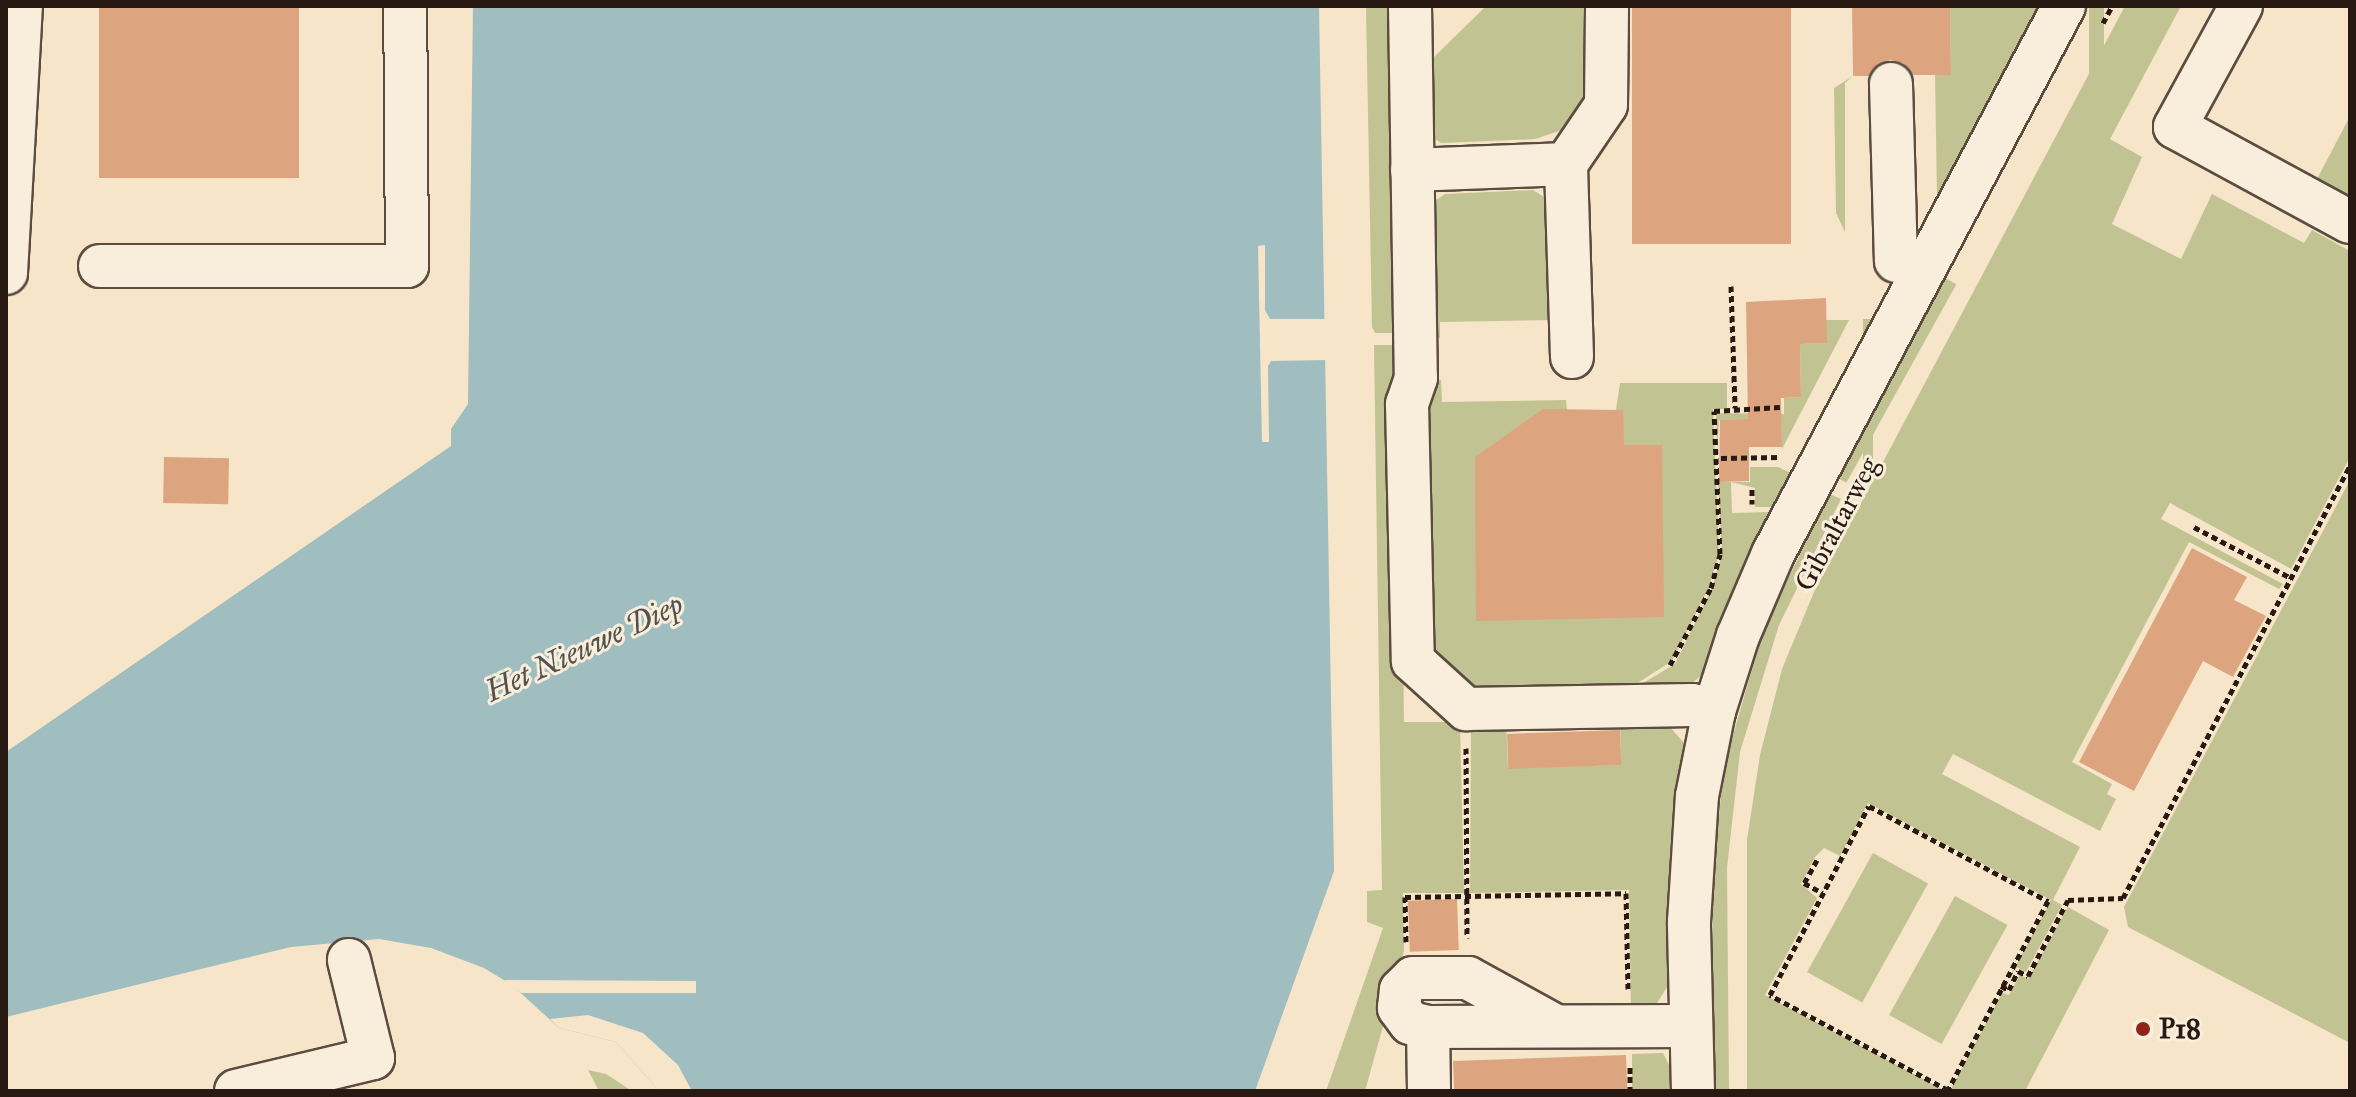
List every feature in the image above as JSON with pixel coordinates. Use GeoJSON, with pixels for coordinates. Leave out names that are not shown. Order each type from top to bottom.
{"type":"FeatureCollection","features":[{"type":"Feature","properties":{"kind":"street"},"geometry":{"type":"LineString","coordinates":[[7,247],[21,6]]}},
{"type":"Feature","properties":{"kind":"street"},"geometry":{"type":"LineString","coordinates":[[100,266],[407,266],[405,6]]}},
{"type":"Feature","properties":{"kind":"street"},"geometry":{"type":"LineString","coordinates":[[1410,6],[1416,378],[1407,404],[1413,661],[1466,709],[1692,705],[1714,711]]}},
{"type":"Feature","properties":{"kind":"street"},"geometry":{"type":"LineString","coordinates":[[1572,357],[1566,164],[1606,105],[1607,6]]}},
{"type":"Feature","properties":{"kind":"street","name":"Gibraltarweg"},"geometry":{"type":"LineString","coordinates":[[1693,1091],[1693,841],[1699,776],[1714,711],[1738,636],[1773,554],[2064,6]]}},
{"type":"Feature","properties":{"kind":"street"},"geometry":{"type":"LineString","coordinates":[[2241,6],[2175,127],[2350,222]]}},
{"type":"Feature","properties":{"kind":"street"},"geometry":{"type":"LineString","coordinates":[[1891,84],[1896,261]]}},
{"type":"Feature","properties":{"kind":"street"},"geometry":{"type":"LineString","coordinates":[[1412,170],[1566,164]]}},
{"type":"Feature","properties":{"kind":"street"},"geometry":{"type":"LineString","coordinates":[[236,1091],[373,1058],[349,960]]}},
{"type":"Feature","properties":{"kind":"street"},"geometry":{"type":"LineString","coordinates":[[1429,1091],[1428,1027],[1691,1026]]}},
{"type":"Feature","properties":{"kind":"path"},"geometry":{"type":"LineString","coordinates":[[2097,34],[2112,6]]}},
{"type":"Feature","properties":{"kind":"path"},"geometry":{"type":"LineString","coordinates":[[1731,286],[1735,408]]}},
{"type":"Feature","properties":{"kind":"path"},"geometry":{"type":"LineString","coordinates":[[1638,706],[1639,684],[1673,663],[1711,588],[1720,554],[1714,411],[1780,407]]}},
{"type":"Feature","properties":{"kind":"path"},"geometry":{"type":"LineString","coordinates":[[2001,986],[2009,990],[2018,971],[2028,976],[2068,900],[2123,898],[2350,466]]}},
{"type":"Feature","properties":{"kind":"path"},"geometry":{"type":"LineString","coordinates":[[2194,527],[2291,578]]}},
{"type":"Feature","properties":{"kind":"path"},"geometry":{"type":"LineString","coordinates":[[1466,709],[1466,895]]}},
{"type":"Feature","properties":{"kind":"path"},"geometry":{"type":"LineString","coordinates":[[1869,806],[2048,901],[1948,1090],[1770,995],[1824,893],[1869,806]]}},
{"type":"Feature","properties":{"kind":"path"},"geometry":{"type":"LineString","coordinates":[[1817,860],[1804,883],[1824,893]]}},
{"type":"Feature","properties":{"kind":"path"},"geometry":{"type":"LineString","coordinates":[[1407,951],[1405,897],[1626,893],[1630,1091]]}},
{"type":"Feature","properties":{"kind":"green space"},"geometry":{"type":"Polygon","coordinates":[[[1366,6],[1394,6],[1400,333],[1375,333],[1372,327],[1366,6]]]}},
{"type":"Feature","properties":{"kind":"green space"},"geometry":{"type":"Polygon","coordinates":[[[1486,6],[1589,6],[1590,96],[1562,130],[1535,139],[1441,143],[1429,135],[1425,66],[1486,6]]]}},
{"type":"Feature","properties":{"kind":"green space"},"geometry":{"type":"Polygon","coordinates":[[[1950,6],[2039,6],[1937,196],[1935,75],[1951,74],[1950,6]]]}},
{"type":"Feature","properties":{"kind":"green space"},"geometry":{"type":"Polygon","coordinates":[[[2089,6],[2104,6],[2104,303],[2089,303],[2089,6]]]}},
{"type":"Feature","properties":{"kind":"green space"},"geometry":{"type":"Polygon","coordinates":[[[2125,6],[2181,6],[2110,139],[2142,157],[2112,224],[2181,259],[2212,194],[2304,243],[2312,230],[2350,251],[2350,457],[2291,569],[2170,503],[2161,519],[2283,584],[2279,589],[2189,542],[2072,762],[2112,784],[2107,794],[2116,799],[2100,831],[1953,754],[1942,774],[2080,847],[2053,900],[2062,905],[2026,972],[2017,967],[2008,980],[2051,900],[1868,803],[1840,856],[1824,848],[1815,857],[1801,884],[1817,898],[1765,995],[1946,1091],[1747,1091],[1747,840],[1760,755],[1782,669],[1814,592],[2125,6]]]}},
{"type":"Feature","properties":{"kind":"green space"},"geometry":{"type":"Polygon","coordinates":[[[1853,76],[1845,83],[1845,232],[1836,213],[1834,88],[1853,76]]]}},
{"type":"Feature","properties":{"kind":"green space"},"geometry":{"type":"Polygon","coordinates":[[[2350,116],[2350,202],[2315,183],[2350,116]]]}},
{"type":"Feature","properties":{"kind":"green space"},"geometry":{"type":"Polygon","coordinates":[[[1533,190],[1547,199],[1552,320],[1440,322],[1440,338],[1433,339],[1433,202],[1445,194],[1533,190]]]}},
{"type":"Feature","properties":{"kind":"green space"},"geometry":{"type":"Polygon","coordinates":[[[1945,278],[1956,284],[1846,483],[1835,477],[1945,278]]]}},
{"type":"Feature","properties":{"kind":"green space"},"geometry":{"type":"Polygon","coordinates":[[[1863,319],[1873,319],[1873,471],[1863,471],[1863,319]]]}},
{"type":"Feature","properties":{"kind":"green space"},"geometry":{"type":"Polygon","coordinates":[[[1826,320],[1849,320],[1782,449],[1781,419],[1719,420],[1717,450],[1716,413],[1784,414],[1784,398],[1801,397],[1800,344],[1826,343],[1826,320]]]}},
{"type":"Feature","properties":{"kind":"green space"},"geometry":{"type":"Polygon","coordinates":[[[1374,345],[1399,345],[1404,722],[1460,722],[1464,893],[1403,893],[1404,951],[1365,1091],[1326,1091],[1383,928],[1367,922],[1367,891],[1382,890],[1374,345]]]}},
{"type":"Feature","properties":{"kind":"green space"},"geometry":{"type":"Polygon","coordinates":[[[1434,379],[1441,380],[1442,402],[1566,400],[1567,411],[1616,410],[1620,383],[1727,383],[1727,409],[1713,409],[1719,554],[1709,587],[1672,661],[1636,684],[1465,687],[1465,677],[1454,676],[1453,665],[1436,665],[1425,654],[1421,405],[1434,379]]]}},
{"type":"Feature","properties":{"kind":"green space"},"geometry":{"type":"Polygon","coordinates":[[[1750,467],[1778,467],[1791,473],[1774,507],[1755,507],[1755,488],[1731,482],[1750,482],[1750,467]]]}},
{"type":"Feature","properties":{"kind":"green space"},"geometry":{"type":"Polygon","coordinates":[[[2350,480],[2350,1043],[2128,927],[2124,907],[2350,480]]]}},
{"type":"Feature","properties":{"kind":"green space"},"geometry":{"type":"Polygon","coordinates":[[[1718,482],[1731,482],[1732,513],[1771,512],[1728,602],[1702,675],[1692,683],[1643,683],[1675,664],[1712,588],[1722,554],[1718,482]]]}},
{"type":"Feature","properties":{"kind":"green space"},"geometry":{"type":"Polygon","coordinates":[[[1830,494],[1841,499],[1779,625],[1740,752],[1727,868],[1729,1091],[1714,1091],[1712,886],[1724,766],[1765,625],[1830,494]]]}},
{"type":"Feature","properties":{"kind":"green space"},"geometry":{"type":"Polygon","coordinates":[[[1620,717],[1661,717],[1684,743],[1670,847],[1669,984],[1657,1003],[1631,1009],[1629,890],[1470,893],[1471,722],[1506,721],[1508,768],[1621,765],[1620,717]]]}},
{"type":"Feature","properties":{"kind":"green space"},"geometry":{"type":"Polygon","coordinates":[[[1873,853],[1928,884],[1862,1002],[1807,972],[1873,853]]]}},
{"type":"Feature","properties":{"kind":"green space"},"geometry":{"type":"Polygon","coordinates":[[[1955,896],[2007,925],[1942,1044],[1889,1015],[1955,896]]]}},
{"type":"Feature","properties":{"kind":"green space"},"geometry":{"type":"Polygon","coordinates":[[[2068,907],[2109,930],[2025,1091],[1950,1091],[2002,993],[2009,995],[2020,975],[2028,979],[2068,907]]]}},
{"type":"Feature","properties":{"kind":"green space"},"geometry":{"type":"Polygon","coordinates":[[[1663,1053],[1670,1067],[1671,1091],[1632,1091],[1632,1054],[1663,1053]]]}},
{"type":"Feature","properties":{"kind":"green space"},"geometry":{"type":"Polygon","coordinates":[[[588,1070],[606,1074],[632,1091],[599,1091],[588,1070]]]}},
{"type":"Feature","properties":{"kind":"water","name":"Het Nieuwe Diep"},"geometry":{"type":"Polygon","coordinates":[[[473,6],[1319,6],[1334,871],[1255,1091],[659,1091],[616,1042],[559,1028],[512,985],[484,968],[431,948],[379,939],[291,947],[6,1017],[6,752],[451,446],[451,429],[468,404],[473,6]]]}},
{"type":"Feature","properties":{"kind":"pier"},"geometry":{"type":"Polygon","coordinates":[[[1265,245],[1265,310],[1270,319],[1329,319],[1330,360],[1271,361],[1268,366],[1269,442],[1262,442],[1258,246],[1265,245]]]}},
{"type":"Feature","properties":{"kind":"pier"},"geometry":{"type":"Polygon","coordinates":[[[504,980],[696,981],[696,993],[521,993],[504,980]]]}},
{"type":"Feature","properties":{"kind":"pier"},"geometry":{"type":"Polygon","coordinates":[[[588,1015],[643,1033],[678,1065],[692,1091],[659,1091],[616,1042],[559,1028],[550,1019],[588,1015]]]}},
{"type":"Feature","properties":{"kind":"building"},"geometry":{"type":"Polygon","coordinates":[[[99,6],[299,6],[299,178],[99,178],[99,6]]]}},
{"type":"Feature","properties":{"kind":"building"},"geometry":{"type":"Polygon","coordinates":[[[1632,6],[1791,6],[1791,244],[1632,244],[1632,6]]]}},
{"type":"Feature","properties":{"kind":"building"},"geometry":{"type":"Polygon","coordinates":[[[1852,6],[1950,6],[1951,75],[1913,75],[1903,63],[1891,60],[1878,64],[1869,76],[1853,76],[1852,6]]]}},
{"type":"Feature","properties":{"kind":"building"},"geometry":{"type":"Polygon","coordinates":[[[1826,298],[1827,343],[1800,344],[1801,397],[1781,398],[1782,447],[1749,447],[1749,481],[1719,482],[1720,420],[1748,419],[1746,302],[1826,298]]]}},
{"type":"Feature","properties":{"kind":"building"},"geometry":{"type":"Polygon","coordinates":[[[1543,409],[1623,410],[1624,445],[1662,445],[1664,617],[1476,621],[1475,457],[1543,409]]]}},
{"type":"Feature","properties":{"kind":"building"},"geometry":{"type":"Polygon","coordinates":[[[164,457],[229,458],[228,504],[163,503],[164,457]]]}},
{"type":"Feature","properties":{"kind":"building"},"geometry":{"type":"Polygon","coordinates":[[[2192,548],[2247,577],[2234,600],[2266,616],[2233,677],[2203,661],[2134,791],[2079,762],[2192,548]]]}},
{"type":"Feature","properties":{"kind":"building"},"geometry":{"type":"Polygon","coordinates":[[[1620,730],[1621,765],[1508,769],[1507,734],[1620,730]]]}},
{"type":"Feature","properties":{"kind":"building"},"geometry":{"type":"Polygon","coordinates":[[[1457,899],[1459,950],[1410,952],[1408,901],[1457,899]]]}},
{"type":"Feature","properties":{"kind":"building"},"geometry":{"type":"Polygon","coordinates":[[[1626,1055],[1627,1091],[1454,1091],[1453,1061],[1626,1055]]]}},
{"type":"Feature","properties":{"kind":"place","name":"P18"},"geometry":{"type":"Point","coordinates":[2143,1029]}}]}
